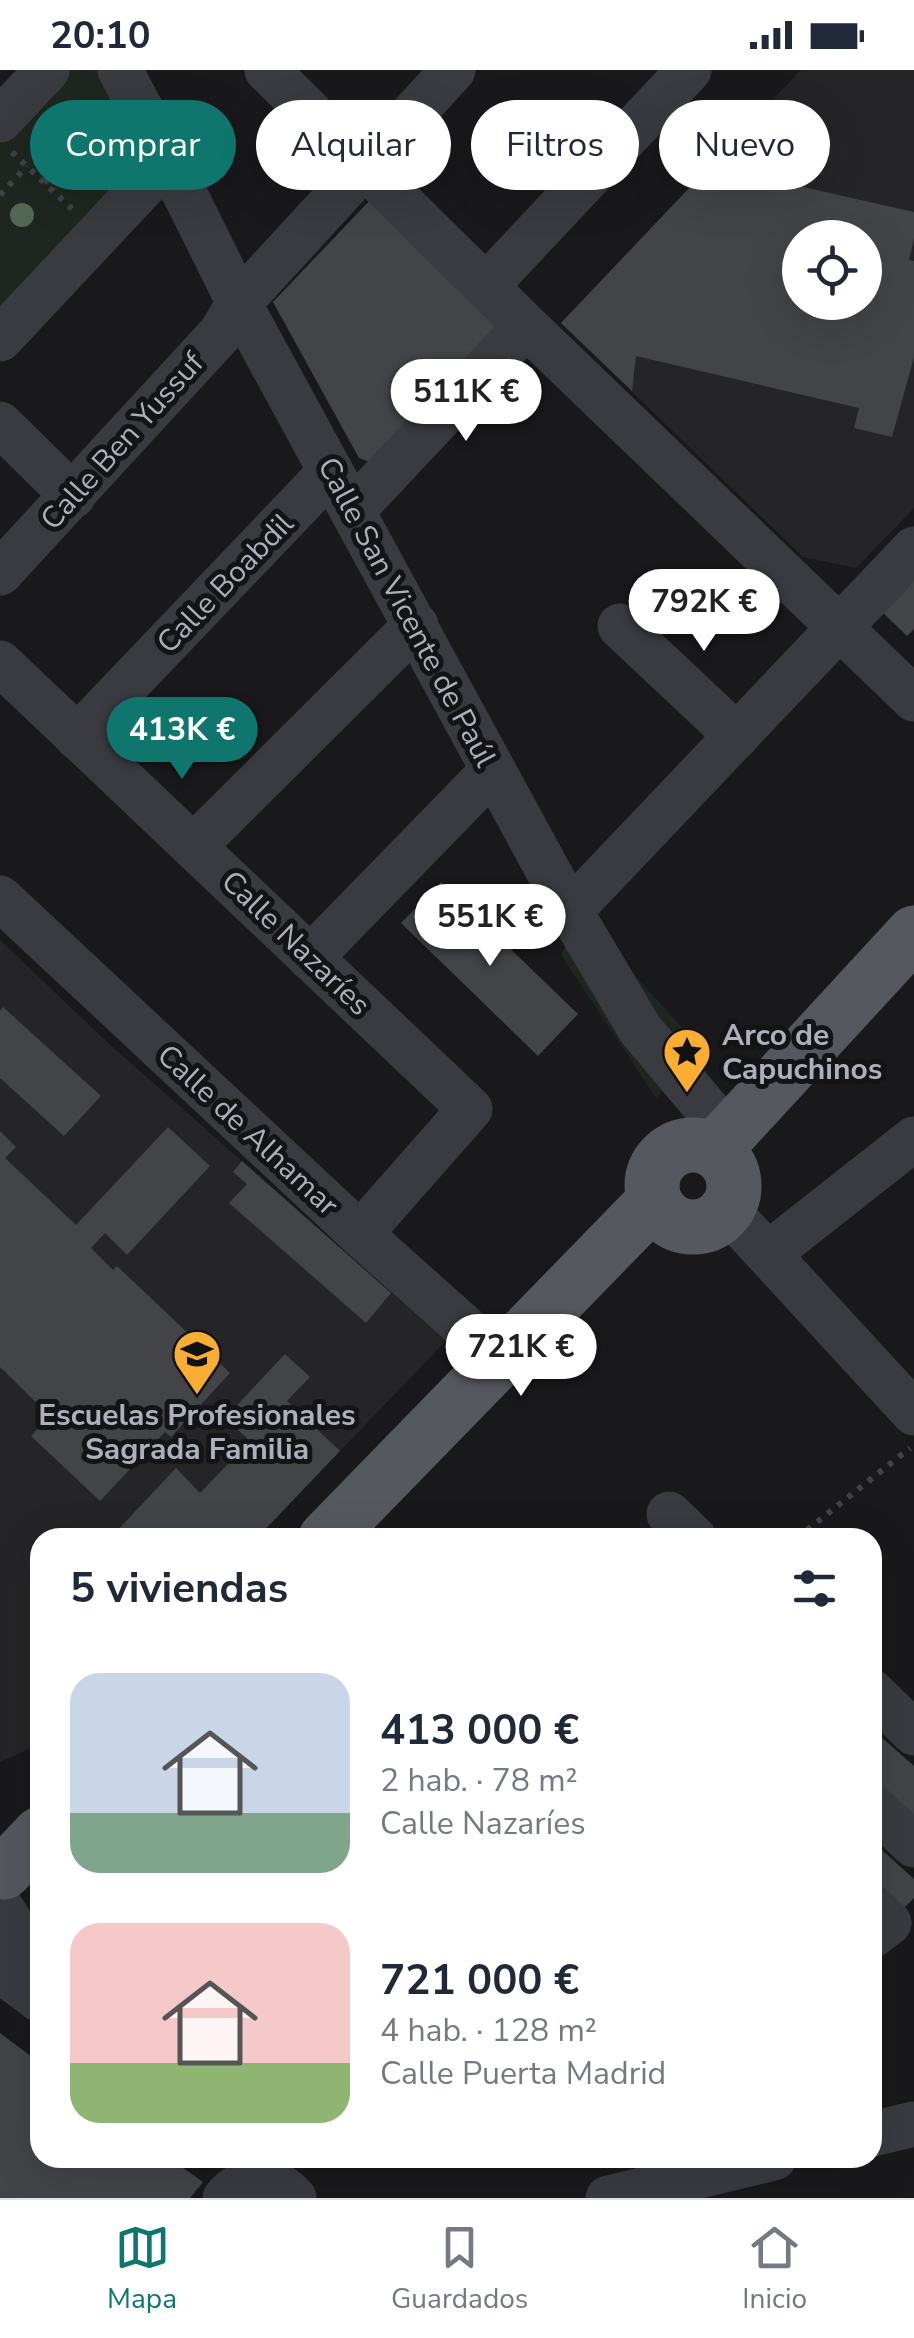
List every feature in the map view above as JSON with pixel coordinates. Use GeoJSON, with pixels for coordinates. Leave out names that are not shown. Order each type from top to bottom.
{"type":"FeatureCollection","features":[{"type":"Feature","properties":{"kind":"main road"},"geometry":{"type":"LineString","coordinates":[[721,1142],[734,1178],[734,1194],[727,1210],[710,1224],[688,1227],[668,1219],[654,1201],[652,1181],[666,1154],[684,1146],[721,1142],[914,933]]}},
{"type":"Feature","properties":{"kind":"main road"},"geometry":{"type":"LineString","coordinates":[[336,1528],[654,1201]]}},
{"type":"Feature","properties":{"kind":"main road"},"geometry":{"type":"LineString","coordinates":[[0,1816],[30,1806]]}},
{"type":"Feature","properties":{"kind":"street"},"geometry":{"type":"LineString","coordinates":[[0,120],[47,70]]}},
{"type":"Feature","properties":{"kind":"street"},"geometry":{"type":"LineString","coordinates":[[267,70],[298,100]]}},
{"type":"Feature","properties":{"kind":"street","name":"Calle Ben Yussuf"},"geometry":{"type":"LineString","coordinates":[[426,100],[453,70]]}},
{"type":"Feature","properties":{"kind":"street"},"geometry":{"type":"LineString","coordinates":[[487,285],[690,70]]}},
{"type":"Feature","properties":{"kind":"street"},"geometry":{"type":"LineString","coordinates":[[0,338],[140,190]]}},
{"type":"Feature","properties":{"kind":"street","name":"Calle San Vicente de Paúl"},"geometry":{"type":"LineString","coordinates":[[183,190],[238,304],[570,911],[640,1029],[721,1142]]}},
{"type":"Feature","properties":{"kind":"street","name":"Calle Ben Yussuf"},"geometry":{"type":"LineString","coordinates":[[0,574],[220,334],[238,304],[344,190]]}},
{"type":"Feature","properties":{"kind":"street"},"geometry":{"type":"LineString","coordinates":[[390,190],[914,699]]}},
{"type":"Feature","properties":{"kind":"street"},"geometry":{"type":"LineString","coordinates":[[352,511],[526,326]]}},
{"type":"Feature","properties":{"kind":"street"},"geometry":{"type":"LineString","coordinates":[[0,424],[73,496]]}},
{"type":"Feature","properties":{"kind":"street","name":"Calle Boabdil"},"geometry":{"type":"LineString","coordinates":[[78,737],[331,471]]}},
{"type":"Feature","properties":{"kind":"street"},"geometry":{"type":"LineString","coordinates":[[570,911],[914,549]]}},
{"type":"Feature","properties":{"kind":"street"},"geometry":{"type":"LineString","coordinates":[[195,845],[416,625]]}},
{"type":"Feature","properties":{"kind":"street"},"geometry":{"type":"LineString","coordinates":[[620,626],[737,736]]}},
{"type":"Feature","properties":{"kind":"street","name":"Calle Nazaríes"},"geometry":{"type":"LineString","coordinates":[[0,662],[470,1109],[360,1234]]}},
{"type":"Feature","properties":{"kind":"street"},"geometry":{"type":"LineString","coordinates":[[310,958],[493,770]]}},
{"type":"Feature","properties":{"kind":"street","name":"Calle de Alhamar"},"geometry":{"type":"LineString","coordinates":[[0,898],[500,1360]]}},
{"type":"Feature","properties":{"kind":"street"},"geometry":{"type":"LineString","coordinates":[[770,1252],[914,1140]]}},
{"type":"Feature","properties":{"kind":"street"},"geometry":{"type":"LineString","coordinates":[[727,1210],[770,1252],[914,1413]]}},
{"type":"Feature","properties":{"kind":"street"},"geometry":{"type":"LineString","coordinates":[[882,1702],[914,1734]]}},
{"type":"Feature","properties":{"kind":"street"},"geometry":{"type":"LineString","coordinates":[[882,1815],[910,1842]]}},
{"type":"Feature","properties":{"kind":"street"},"geometry":{"type":"LineString","coordinates":[[9,1873],[19,1983]]}},
{"type":"Feature","properties":{"kind":"street"},"geometry":{"type":"LineString","coordinates":[[882,2132],[914,2124]]}},
{"type":"Feature","properties":{"kind":"street"},"geometry":{"type":"LineString","coordinates":[[221,2168],[223,2198]]}},
{"type":"Feature","properties":{"kind":"street"},"geometry":{"type":"LineString","coordinates":[[608,2198],[660,2191],[739,2168]]}},
{"type":"Feature","properties":{"kind":"street"},"geometry":{"type":"LineString","coordinates":[[223,2198],[253,2180],[284,2182]]}},
{"type":"Feature","properties":{"kind":"path"},"geometry":{"type":"LineString","coordinates":[[0,140],[28,166],[0,195]]}},
{"type":"Feature","properties":{"kind":"path"},"geometry":{"type":"LineString","coordinates":[[51,190],[98,234]]}},
{"type":"Feature","properties":{"kind":"path"},"geometry":{"type":"LineString","coordinates":[[809,1528],[914,1444]]}},
{"type":"Feature","properties":{"kind":"shaded area"},"geometry":{"type":"Polygon","coordinates":[[[70,70],[97,70],[113,100],[42,100],[70,70]]]}},
{"type":"Feature","properties":{"kind":"shaded area"},"geometry":{"type":"Polygon","coordinates":[[[801,70],[914,70],[914,508],[856,568],[803,557],[561,323],[687,190],[830,190],[830,100],[773,100],[801,70]]]}},
{"type":"Feature","properties":{"kind":"shaded area"},"geometry":{"type":"Polygon","coordinates":[[[30,113],[30,190],[111,190],[0,313],[0,145],[30,113]]]}},
{"type":"Feature","properties":{"kind":"shaded area"},"geometry":{"type":"Polygon","coordinates":[[[582,917],[703,1051],[656,1098],[561,955],[582,917]]]}},
{"type":"Feature","properties":{"kind":"shaded area","name":"Escuelas Profesionales Sagrada Familia"},"geometry":{"type":"Polygon","coordinates":[[[0,940],[107,1042],[446,1341],[266,1528],[30,1528],[30,1748],[0,1762],[0,940]]]}},
{"type":"Feature","properties":{"kind":"building"},"geometry":{"type":"Polygon","coordinates":[[[687,190],[816,190],[914,212],[909,260],[914,261],[914,357],[892,437],[854,428],[859,408],[636,356],[632,391],[561,323],[687,190]]]}},
{"type":"Feature","properties":{"kind":"building"},"geometry":{"type":"Polygon","coordinates":[[[372,198],[505,327],[372,463],[359,458],[273,302],[372,198]]]}},
{"type":"Feature","properties":{"kind":"building"},"geometry":{"type":"Polygon","coordinates":[[[914,569],[914,629],[907,636],[878,608],[914,569]]]}},
{"type":"Feature","properties":{"kind":"building"},"geometry":{"type":"Polygon","coordinates":[[[441,882],[578,1014],[538,1056],[401,923],[441,882]]]}},
{"type":"Feature","properties":{"kind":"building"},"geometry":{"type":"Polygon","coordinates":[[[3,1007],[101,1096],[64,1136],[0,1078],[3,1007]]]}},
{"type":"Feature","properties":{"kind":"building"},"geometry":{"type":"Polygon","coordinates":[[[168,1127],[210,1166],[127,1255],[105,1233],[91,1248],[113,1270],[117,1266],[230,1373],[171,1437],[165,1432],[100,1501],[31,1436],[50,1416],[0,1367],[0,1131],[16,1147],[5,1158],[76,1225],[168,1127]]]}},
{"type":"Feature","properties":{"kind":"building"},"geometry":{"type":"Polygon","coordinates":[[[242,1161],[391,1293],[366,1323],[229,1203],[247,1184],[233,1172],[242,1161]]]}},
{"type":"Feature","properties":{"kind":"building"},"geometry":{"type":"Polygon","coordinates":[[[285,1354],[310,1377],[287,1401],[340,1451],[267,1528],[120,1528],[176,1468],[200,1493],[250,1441],[225,1418],[285,1354]]]}},
{"type":"Feature","properties":{"kind":"building"},"geometry":{"type":"Polygon","coordinates":[[[882,1738],[914,1766],[914,1835],[882,1806],[882,1738]]]}},
{"type":"Feature","properties":{"kind":"building"},"geometry":{"type":"Polygon","coordinates":[[[882,1850],[914,1879],[914,1898],[897,1915],[882,1901],[882,1850]]]}},
{"type":"Feature","properties":{"kind":"building"},"geometry":{"type":"Polygon","coordinates":[[[0,2033],[30,2056],[30,2168],[183,2168],[203,2182],[190,2198],[0,2198],[0,2033]]]}},
{"type":"Feature","properties":{"kind":"place","name":"Arco de Capuchinos"},"geometry":{"type":"Point","coordinates":[687,1094]}},
{"type":"Feature","properties":{"kind":"place","name":"Escuelas Profesionales Sagrada Familia"},"geometry":{"type":"Point","coordinates":[197,1396]}}]}
